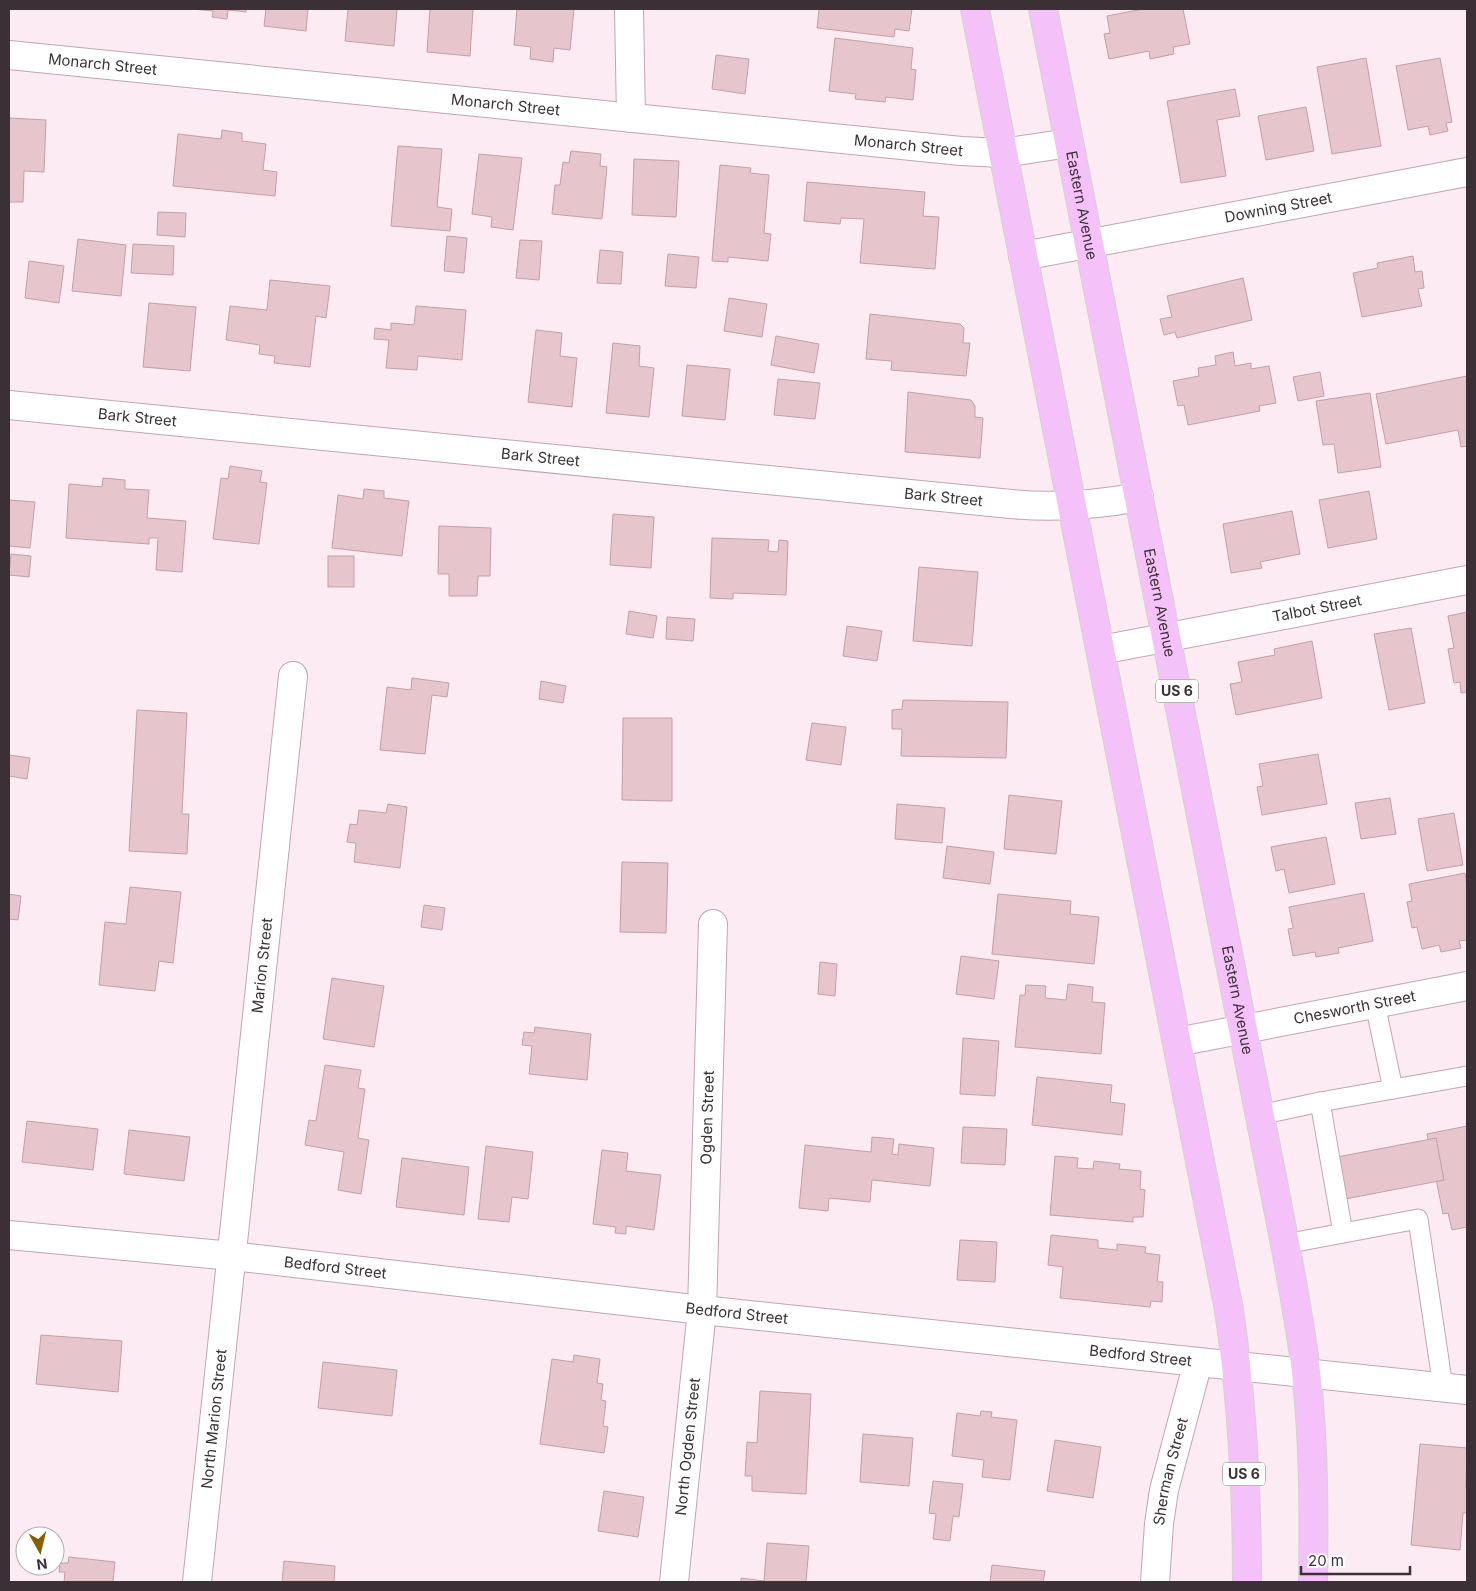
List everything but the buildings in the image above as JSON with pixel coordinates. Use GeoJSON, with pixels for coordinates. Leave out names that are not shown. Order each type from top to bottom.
{"type":"FeatureCollection","features":[{"type":"Feature","properties":{"kind":"main road","name":"US 6"},"geometry":{"type":"LineString","coordinates":[[975,9],[1224,1284],[1237,1366],[1245,1489],[1246,1582]]}},
{"type":"Feature","properties":{"kind":"main road","name":"Eastern Avenue"},"geometry":{"type":"LineString","coordinates":[[1043,9],[1285,1244],[1306,1374]]}},
{"type":"Feature","properties":{"kind":"main road","name":"US 6"},"geometry":{"type":"LineString","coordinates":[[1306,1374],[1312,1504],[1312,1582]]}},
{"type":"Feature","properties":{"kind":"street"},"geometry":{"type":"LineString","coordinates":[[629,9],[631,118]]}},
{"type":"Feature","properties":{"kind":"street","name":"Monarch Street"},"geometry":{"type":"LineString","coordinates":[[9,55],[940,149],[1003,153],[1069,143]]}},
{"type":"Feature","properties":{"kind":"street","name":"Downing Street"},"geometry":{"type":"LineString","coordinates":[[1023,256],[1467,172]]}},
{"type":"Feature","properties":{"kind":"street","name":"Bark Street"},"geometry":{"type":"LineString","coordinates":[[9,405],[1010,504],[1054,507],[1139,497]]}},
{"type":"Feature","properties":{"kind":"street","name":"Talbot Street"},"geometry":{"type":"LineString","coordinates":[[1101,650],[1467,580]]}},
{"type":"Feature","properties":{"kind":"street","name":"Marion Street"},"geometry":{"type":"LineString","coordinates":[[232,1256],[293,676]]}},
{"type":"Feature","properties":{"kind":"street","name":"Ogden Street"},"geometry":{"type":"LineString","coordinates":[[702,1310],[713,924]]}},
{"type":"Feature","properties":{"kind":"street","name":"Chesworth Street"},"geometry":{"type":"LineString","coordinates":[[1177,1042],[1467,986]]}},
{"type":"Feature","properties":{"kind":"street","name":"Bedford Street"},"geometry":{"type":"LineString","coordinates":[[9,1235],[232,1256],[702,1310],[1455,1389]]}},
{"type":"Feature","properties":{"kind":"street","name":"North Marion Street"},"geometry":{"type":"LineString","coordinates":[[198,1582],[232,1256]]}},
{"type":"Feature","properties":{"kind":"street","name":"North Ogden Street"},"geometry":{"type":"LineString","coordinates":[[674,1582],[702,1310]]}},
{"type":"Feature","properties":{"kind":"street","name":"Sherman Street"},"geometry":{"type":"LineString","coordinates":[[1155,1582],[1159,1524],[1164,1490],[1198,1362]]}},
{"type":"Feature","properties":{"kind":"lane"},"geometry":{"type":"LineString","coordinates":[[1375,1004],[1393,1089]]}},
{"type":"Feature","properties":{"kind":"lane"},"geometry":{"type":"LineString","coordinates":[[1260,1115],[1320,1102],[1467,1076]]}},
{"type":"Feature","properties":{"kind":"lane"},"geometry":{"type":"LineString","coordinates":[[1320,1102],[1343,1234]]}},
{"type":"Feature","properties":{"kind":"lane"},"geometry":{"type":"LineString","coordinates":[[1285,1244],[1418,1219],[1455,1389]]}}]}
